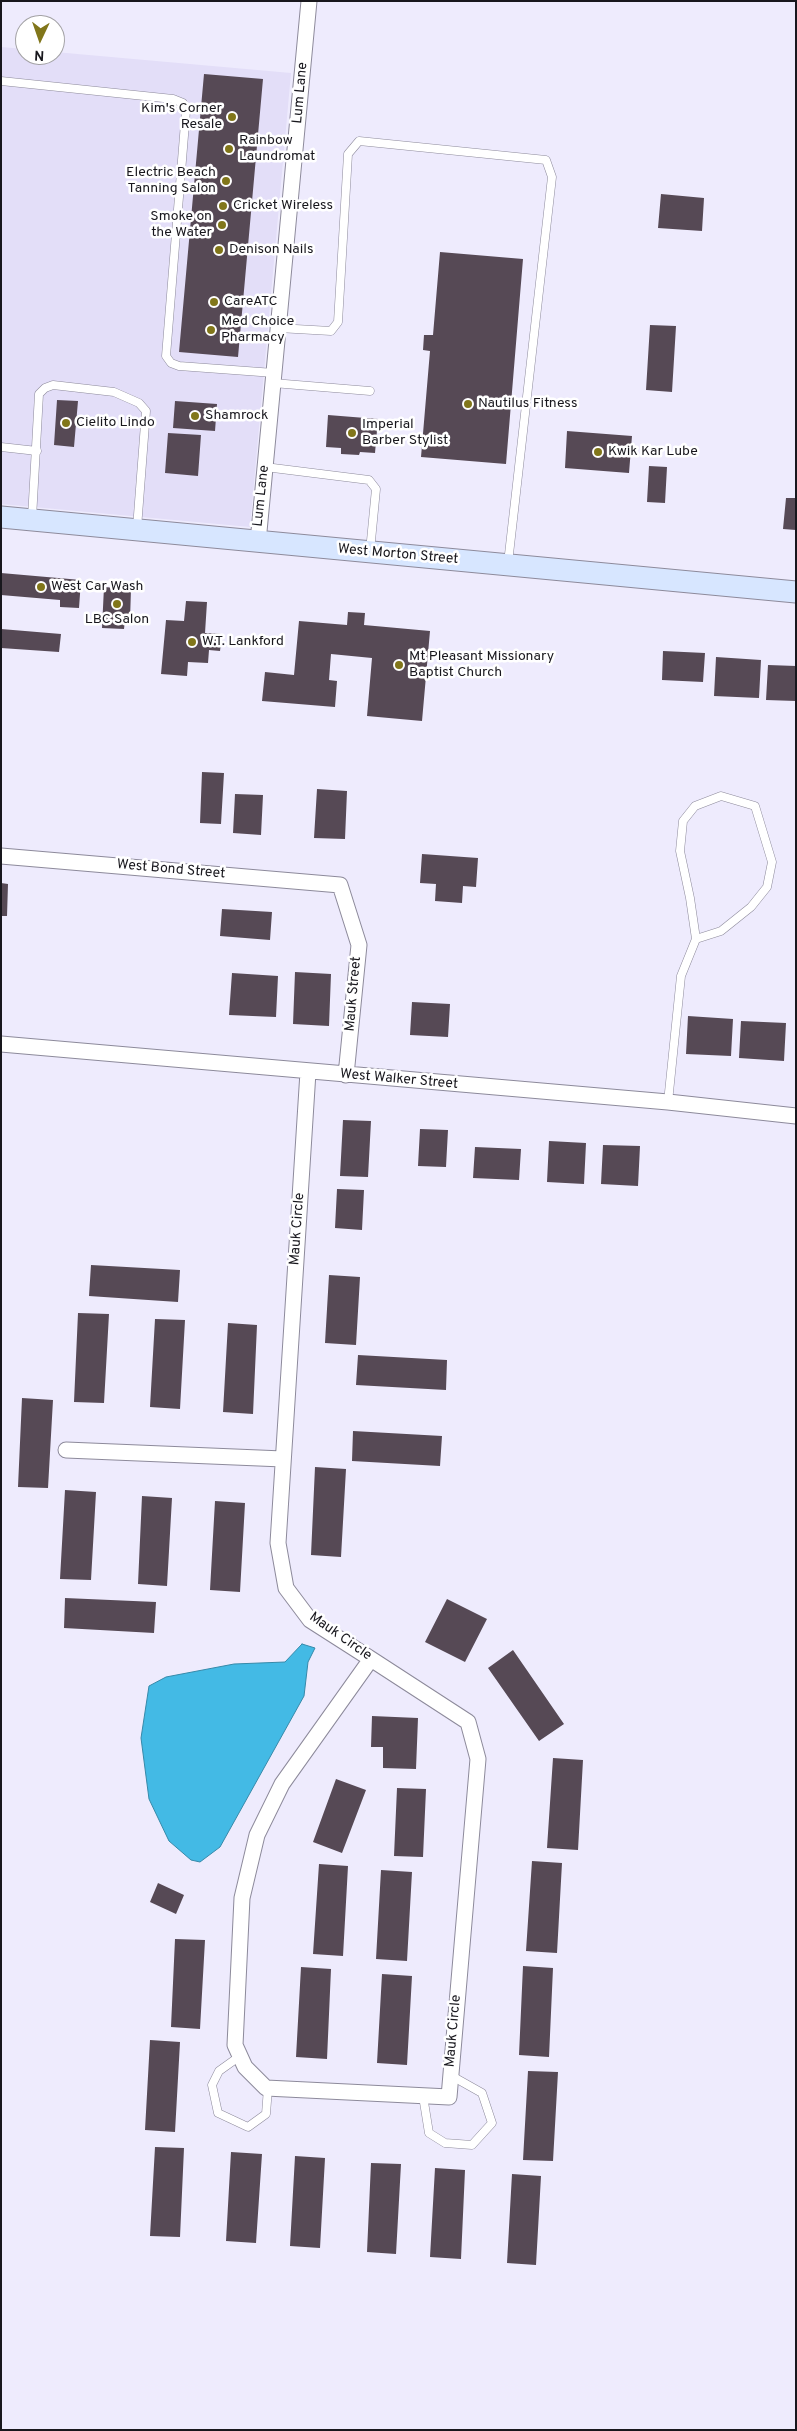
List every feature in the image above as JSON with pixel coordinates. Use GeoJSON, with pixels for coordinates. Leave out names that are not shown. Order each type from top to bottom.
{"type":"FeatureCollection","features":[{"type":"Feature","properties":{"kind":"main road","name":"West Morton Street"},"geometry":{"type":"LineString","coordinates":[[1,517],[796,592]]}},
{"type":"Feature","properties":{"kind":"street","name":"Lum Lane"},"geometry":{"type":"LineString","coordinates":[[258,542],[310,1]]}},
{"type":"Feature","properties":{"kind":"street","name":"West Bond Street"},"geometry":{"type":"LineString","coordinates":[[1,856],[340,885]]}},
{"type":"Feature","properties":{"kind":"street","name":"Mauk Street"},"geometry":{"type":"LineString","coordinates":[[340,885],[359,945],[346,1075]]}},
{"type":"Feature","properties":{"kind":"street","name":"West Walker Street"},"geometry":{"type":"LineString","coordinates":[[1,1044],[668,1102],[796,1116]]}},
{"type":"Feature","properties":{"kind":"street","name":"Mauk Circle"},"geometry":{"type":"LineString","coordinates":[[308,1072],[278,1543],[286,1588],[310,1620],[468,1722],[478,1759],[449,2097],[423,2096]]}},
{"type":"Feature","properties":{"kind":"street"},"geometry":{"type":"LineString","coordinates":[[66,1450],[283,1459]]}},
{"type":"Feature","properties":{"kind":"street"},"geometry":{"type":"LineString","coordinates":[[372,1659],[282,1784],[257,1835],[242,1898],[235,2045],[245,2067],[268,2088],[423,2096]]}},
{"type":"Feature","properties":{"kind":"lane"},"geometry":{"type":"LineString","coordinates":[[1,81],[173,99],[183,103],[186,112],[166,356],[170,363],[179,366],[370,391]]}},
{"type":"Feature","properties":{"kind":"lane"},"geometry":{"type":"LineString","coordinates":[[278,328],[331,331],[338,322],[348,154],[359,141],[546,160],[552,177],[508,565]]}},
{"type":"Feature","properties":{"kind":"lane"},"geometry":{"type":"LineString","coordinates":[[32,520],[39,394],[45,388],[53,385],[114,392],[139,403],[146,411],[137,530]]}},
{"type":"Feature","properties":{"kind":"lane"},"geometry":{"type":"LineString","coordinates":[[1,447],[37,451]]}},
{"type":"Feature","properties":{"kind":"lane"},"geometry":{"type":"LineString","coordinates":[[265,467],[369,480],[376,489],[369,552]]}},
{"type":"Feature","properties":{"kind":"lane"},"geometry":{"type":"LineString","coordinates":[[668,1102],[681,976],[696,939],[680,851],[683,821],[695,806],[721,796],[754,806],[772,862],[767,887],[750,907],[721,931],[696,939]]}},
{"type":"Feature","properties":{"kind":"lane"},"geometry":{"type":"LineString","coordinates":[[240,2056],[219,2071],[212,2085],[218,2113],[248,2126],[266,2114],[268,2088]]}},
{"type":"Feature","properties":{"kind":"lane"},"geometry":{"type":"LineString","coordinates":[[423,2096],[429,2133],[445,2143],[472,2145],[492,2123],[482,2093],[450,2075]]}},
{"type":"Feature","properties":{"kind":"shaded area"},"geometry":{"type":"Polygon","coordinates":[[[1,47],[15,48],[15,65],[65,65],[65,53],[291,73],[250,527],[1,504],[1,47]]]}},
{"type":"Feature","properties":{"kind":"water"},"geometry":{"type":"Polygon","coordinates":[[[302,1644],[315,1648],[308,1662],[304,1696],[220,1847],[200,1862],[191,1860],[169,1841],[149,1799],[141,1738],[149,1686],[166,1677],[234,1664],[285,1662],[302,1644]]]}},
{"type":"Feature","properties":{"kind":"building"},"geometry":{"type":"Polygon","coordinates":[[[204,74],[263,79],[238,357],[179,352],[204,74]]]}},
{"type":"Feature","properties":{"kind":"building"},"geometry":{"type":"Polygon","coordinates":[[[661,194],[704,198],[702,231],[658,228],[661,194]]]}},
{"type":"Feature","properties":{"kind":"building","name":"Nautilus Fitness"},"geometry":{"type":"Polygon","coordinates":[[[440,252],[523,259],[506,464],[421,457],[430,351],[423,350],[424,335],[433,335],[440,252]]]}},
{"type":"Feature","properties":{"kind":"building"},"geometry":{"type":"Polygon","coordinates":[[[650,325],[676,326],[672,392],[646,390],[650,325]]]}},
{"type":"Feature","properties":{"kind":"building","name":"Cielito Lindo"},"geometry":{"type":"Polygon","coordinates":[[[57,400],[78,401],[74,447],[54,445],[57,400]]]}},
{"type":"Feature","properties":{"kind":"building","name":"Shamrock"},"geometry":{"type":"Polygon","coordinates":[[[175,401],[217,404],[215,431],[173,428],[175,401]]]}},
{"type":"Feature","properties":{"kind":"building","name":"Imperial Barber Stylist"},"geometry":{"type":"Polygon","coordinates":[[[328,415],[378,419],[375,453],[360,452],[359,455],[341,454],[341,448],[326,447],[328,415]]]}},
{"type":"Feature","properties":{"kind":"building","name":"Kwik Kar Lube"},"geometry":{"type":"Polygon","coordinates":[[[567,431],[632,436],[629,473],[565,468],[567,431]]]}},
{"type":"Feature","properties":{"kind":"building","name":"Shamrock"},"geometry":{"type":"Polygon","coordinates":[[[168,433],[201,435],[198,476],[165,473],[168,433]]]}},
{"type":"Feature","properties":{"kind":"building"},"geometry":{"type":"Polygon","coordinates":[[[649,466],[667,467],[665,503],[647,502],[649,466]]]}},
{"type":"Feature","properties":{"kind":"building"},"geometry":{"type":"Polygon","coordinates":[[[786,498],[796,498],[796,530],[783,529],[786,498]]]}},
{"type":"Feature","properties":{"kind":"building","name":"West Car Wash"},"geometry":{"type":"Polygon","coordinates":[[[1,573],[81,580],[79,608],[60,607],[60,600],[1,595],[1,573]]]}},
{"type":"Feature","properties":{"kind":"building","name":"LBC Salon"},"geometry":{"type":"Polygon","coordinates":[[[104,587],[131,589],[130,620],[125,620],[124,629],[102,628],[104,587]]]}},
{"type":"Feature","properties":{"kind":"building","name":"W.T. Lankford"},"geometry":{"type":"Polygon","coordinates":[[[186,601],[207,602],[205,633],[222,634],[220,651],[209,650],[208,663],[188,662],[187,676],[161,674],[166,620],[184,621],[186,601]]]}},
{"type":"Feature","properties":{"kind":"building","name":"Mt Pleasant Missionary Baptist Church"},"geometry":{"type":"Polygon","coordinates":[[[348,612],[365,613],[364,625],[430,631],[422,721],[367,716],[372,658],[331,654],[329,680],[337,681],[335,707],[262,701],[265,672],[294,675],[299,621],[347,625],[348,612]]]}},
{"type":"Feature","properties":{"kind":"building","name":"West Car Wash"},"geometry":{"type":"Polygon","coordinates":[[[1,629],[61,634],[59,652],[1,648],[1,629]]]}},
{"type":"Feature","properties":{"kind":"building"},"geometry":{"type":"Polygon","coordinates":[[[663,651],[705,653],[703,682],[662,680],[663,651]]]}},
{"type":"Feature","properties":{"kind":"building"},"geometry":{"type":"Polygon","coordinates":[[[716,657],[761,660],[759,698],[714,696],[716,657]]]}},
{"type":"Feature","properties":{"kind":"building"},"geometry":{"type":"Polygon","coordinates":[[[768,665],[796,666],[796,701],[766,700],[768,665]]]}},
{"type":"Feature","properties":{"kind":"building"},"geometry":{"type":"Polygon","coordinates":[[[202,772],[224,773],[221,824],[200,823],[202,772]]]}},
{"type":"Feature","properties":{"kind":"building"},"geometry":{"type":"Polygon","coordinates":[[[317,789],[347,791],[345,839],[314,838],[317,789]]]}},
{"type":"Feature","properties":{"kind":"building"},"geometry":{"type":"Polygon","coordinates":[[[235,794],[263,795],[261,835],[233,833],[235,794]]]}},
{"type":"Feature","properties":{"kind":"building"},"geometry":{"type":"Polygon","coordinates":[[[422,854],[478,858],[476,887],[463,886],[462,903],[435,901],[436,884],[420,883],[422,854]]]}},
{"type":"Feature","properties":{"kind":"building"},"geometry":{"type":"Polygon","coordinates":[[[1,883],[8,884],[7,916],[1,916],[1,883]]]}},
{"type":"Feature","properties":{"kind":"building"},"geometry":{"type":"Polygon","coordinates":[[[222,909],[272,912],[270,940],[220,936],[222,909]]]}},
{"type":"Feature","properties":{"kind":"building"},"geometry":{"type":"Polygon","coordinates":[[[295,972],[331,974],[329,1026],[293,1024],[295,972]]]}},
{"type":"Feature","properties":{"kind":"building"},"geometry":{"type":"Polygon","coordinates":[[[232,973],[278,976],[276,1017],[229,1015],[232,973]]]}},
{"type":"Feature","properties":{"kind":"building"},"geometry":{"type":"Polygon","coordinates":[[[412,1002],[450,1004],[448,1037],[410,1035],[412,1002]]]}},
{"type":"Feature","properties":{"kind":"building"},"geometry":{"type":"Polygon","coordinates":[[[688,1016],[733,1019],[731,1056],[686,1054],[688,1016]]]}},
{"type":"Feature","properties":{"kind":"building"},"geometry":{"type":"Polygon","coordinates":[[[741,1021],[786,1023],[784,1061],[739,1058],[741,1021]]]}},
{"type":"Feature","properties":{"kind":"building"},"geometry":{"type":"Polygon","coordinates":[[[343,1120],[371,1121],[368,1177],[340,1176],[343,1120]]]}},
{"type":"Feature","properties":{"kind":"building"},"geometry":{"type":"Polygon","coordinates":[[[420,1129],[448,1130],[446,1167],[418,1166],[420,1129]]]}},
{"type":"Feature","properties":{"kind":"building"},"geometry":{"type":"Polygon","coordinates":[[[549,1141],[586,1143],[584,1184],[547,1182],[549,1141]]]}},
{"type":"Feature","properties":{"kind":"building"},"geometry":{"type":"Polygon","coordinates":[[[603,1145],[640,1146],[638,1186],[601,1184],[603,1145]]]}},
{"type":"Feature","properties":{"kind":"building"},"geometry":{"type":"Polygon","coordinates":[[[475,1147],[521,1149],[519,1180],[473,1178],[475,1147]]]}},
{"type":"Feature","properties":{"kind":"building"},"geometry":{"type":"Polygon","coordinates":[[[337,1189],[364,1190],[362,1230],[335,1228],[337,1189]]]}},
{"type":"Feature","properties":{"kind":"building"},"geometry":{"type":"Polygon","coordinates":[[[91,1265],[180,1270],[178,1302],[89,1296],[91,1265]]]}},
{"type":"Feature","properties":{"kind":"building"},"geometry":{"type":"Polygon","coordinates":[[[329,1275],[360,1277],[356,1345],[325,1343],[329,1275]]]}},
{"type":"Feature","properties":{"kind":"building"},"geometry":{"type":"Polygon","coordinates":[[[78,1313],[109,1314],[104,1403],[74,1402],[78,1313]]]}},
{"type":"Feature","properties":{"kind":"building"},"geometry":{"type":"Polygon","coordinates":[[[155,1319],[185,1320],[180,1409],[150,1407],[155,1319]]]}},
{"type":"Feature","properties":{"kind":"building"},"geometry":{"type":"Polygon","coordinates":[[[228,1323],[257,1325],[253,1414],[223,1412],[228,1323]]]}},
{"type":"Feature","properties":{"kind":"building"},"geometry":{"type":"Polygon","coordinates":[[[358,1355],[447,1360],[446,1390],[356,1385],[358,1355]]]}},
{"type":"Feature","properties":{"kind":"building"},"geometry":{"type":"Polygon","coordinates":[[[22,1398],[53,1400],[48,1488],[18,1487],[22,1398]]]}},
{"type":"Feature","properties":{"kind":"building"},"geometry":{"type":"Polygon","coordinates":[[[353,1431],[442,1436],[440,1466],[352,1461],[353,1431]]]}},
{"type":"Feature","properties":{"kind":"building"},"geometry":{"type":"Polygon","coordinates":[[[315,1467],[346,1469],[341,1557],[311,1555],[315,1467]]]}},
{"type":"Feature","properties":{"kind":"building"},"geometry":{"type":"Polygon","coordinates":[[[65,1490],[96,1492],[91,1580],[60,1579],[65,1490]]]}},
{"type":"Feature","properties":{"kind":"building"},"geometry":{"type":"Polygon","coordinates":[[[142,1496],[172,1498],[167,1586],[138,1584],[142,1496]]]}},
{"type":"Feature","properties":{"kind":"building"},"geometry":{"type":"Polygon","coordinates":[[[215,1501],[245,1503],[240,1592],[210,1590],[215,1501]]]}},
{"type":"Feature","properties":{"kind":"building"},"geometry":{"type":"Polygon","coordinates":[[[65,1598],[156,1602],[154,1633],[64,1628],[65,1598]]]}},
{"type":"Feature","properties":{"kind":"building"},"geometry":{"type":"Polygon","coordinates":[[[447,1599],[487,1619],[465,1662],[425,1642],[447,1599]]]}},
{"type":"Feature","properties":{"kind":"building"},"geometry":{"type":"Polygon","coordinates":[[[513,1650],[564,1724],[539,1741],[488,1668],[513,1650]]]}},
{"type":"Feature","properties":{"kind":"building"},"geometry":{"type":"Polygon","coordinates":[[[372,1716],[418,1718],[416,1769],[383,1768],[383,1747],[371,1747],[372,1716]]]}},
{"type":"Feature","properties":{"kind":"building"},"geometry":{"type":"Polygon","coordinates":[[[553,1758],[583,1760],[578,1850],[547,1848],[553,1758]]]}},
{"type":"Feature","properties":{"kind":"building"},"geometry":{"type":"Polygon","coordinates":[[[336,1779],[366,1790],[342,1853],[313,1842],[336,1779]]]}},
{"type":"Feature","properties":{"kind":"building"},"geometry":{"type":"Polygon","coordinates":[[[397,1788],[426,1789],[423,1857],[394,1856],[397,1788]]]}},
{"type":"Feature","properties":{"kind":"building"},"geometry":{"type":"Polygon","coordinates":[[[532,1861],[562,1863],[557,1953],[526,1951],[532,1861]]]}},
{"type":"Feature","properties":{"kind":"building"},"geometry":{"type":"Polygon","coordinates":[[[319,1864],[348,1866],[343,1956],[313,1954],[319,1864]]]}},
{"type":"Feature","properties":{"kind":"building"},"geometry":{"type":"Polygon","coordinates":[[[381,1870],[412,1872],[407,1961],[376,1959],[381,1870]]]}},
{"type":"Feature","properties":{"kind":"building"},"geometry":{"type":"Polygon","coordinates":[[[158,1883],[184,1895],[176,1914],[150,1902],[158,1883]]]}},
{"type":"Feature","properties":{"kind":"building"},"geometry":{"type":"Polygon","coordinates":[[[175,1939],[205,1940],[200,2029],[171,2027],[175,1939]]]}},
{"type":"Feature","properties":{"kind":"building"},"geometry":{"type":"Polygon","coordinates":[[[523,1966],[553,1968],[549,2057],[519,2055],[523,1966]]]}},
{"type":"Feature","properties":{"kind":"building"},"geometry":{"type":"Polygon","coordinates":[[[301,1967],[331,1969],[327,2059],[296,2057],[301,1967]]]}},
{"type":"Feature","properties":{"kind":"building"},"geometry":{"type":"Polygon","coordinates":[[[382,1974],[412,1976],[407,2065],[377,2063],[382,1974]]]}},
{"type":"Feature","properties":{"kind":"building"},"geometry":{"type":"Polygon","coordinates":[[[150,2040],[180,2042],[175,2132],[145,2130],[150,2040]]]}},
{"type":"Feature","properties":{"kind":"building"},"geometry":{"type":"Polygon","coordinates":[[[528,2071],[558,2072],[553,2161],[523,2160],[528,2071]]]}},
{"type":"Feature","properties":{"kind":"building"},"geometry":{"type":"Polygon","coordinates":[[[155,2147],[184,2148],[180,2237],[150,2236],[155,2147]]]}},
{"type":"Feature","properties":{"kind":"building"},"geometry":{"type":"Polygon","coordinates":[[[231,2152],[262,2154],[256,2243],[226,2241],[231,2152]]]}},
{"type":"Feature","properties":{"kind":"building"},"geometry":{"type":"Polygon","coordinates":[[[295,2156],[325,2158],[320,2248],[290,2246],[295,2156]]]}},
{"type":"Feature","properties":{"kind":"building"},"geometry":{"type":"Polygon","coordinates":[[[371,2163],[401,2164],[396,2254],[367,2252],[371,2163]]]}},
{"type":"Feature","properties":{"kind":"building"},"geometry":{"type":"Polygon","coordinates":[[[435,2168],[465,2170],[461,2259],[430,2257],[435,2168]]]}},
{"type":"Feature","properties":{"kind":"building"},"geometry":{"type":"Polygon","coordinates":[[[512,2174],[541,2176],[536,2265],[507,2263],[512,2174]]]}},
{"type":"Feature","properties":{"kind":"place","name":"Kim's Corner Resale"},"geometry":{"type":"Point","coordinates":[232,117]}},
{"type":"Feature","properties":{"kind":"place","name":"Rainbow Laundromat"},"geometry":{"type":"Point","coordinates":[229,149]}},
{"type":"Feature","properties":{"kind":"place","name":"Electric Beach Tanning Salon"},"geometry":{"type":"Point","coordinates":[226,181]}},
{"type":"Feature","properties":{"kind":"place","name":"Cricket Wireless"},"geometry":{"type":"Point","coordinates":[223,206]}},
{"type":"Feature","properties":{"kind":"place","name":"Smoke on the Water"},"geometry":{"type":"Point","coordinates":[222,225]}},
{"type":"Feature","properties":{"kind":"place","name":"Denison Nails"},"geometry":{"type":"Point","coordinates":[219,250]}},
{"type":"Feature","properties":{"kind":"place","name":"CareATC"},"geometry":{"type":"Point","coordinates":[214,302]}},
{"type":"Feature","properties":{"kind":"place","name":"Med Choice Pharmacy"},"geometry":{"type":"Point","coordinates":[211,330]}},
{"type":"Feature","properties":{"kind":"place","name":"Nautilus Fitness"},"geometry":{"type":"Point","coordinates":[468,404]}},
{"type":"Feature","properties":{"kind":"place","name":"Shamrock"},"geometry":{"type":"Point","coordinates":[195,416]}},
{"type":"Feature","properties":{"kind":"place","name":"Cielito Lindo"},"geometry":{"type":"Point","coordinates":[66,423]}},
{"type":"Feature","properties":{"kind":"place","name":"Imperial Barber Stylist"},"geometry":{"type":"Point","coordinates":[352,433]}},
{"type":"Feature","properties":{"kind":"place","name":"Kwik Kar Lube"},"geometry":{"type":"Point","coordinates":[598,452]}},
{"type":"Feature","properties":{"kind":"place","name":"West Car Wash"},"geometry":{"type":"Point","coordinates":[41,587]}},
{"type":"Feature","properties":{"kind":"place","name":"LBC Salon"},"geometry":{"type":"Point","coordinates":[117,604]}},
{"type":"Feature","properties":{"kind":"place","name":"W.T. Lankford"},"geometry":{"type":"Point","coordinates":[192,642]}},
{"type":"Feature","properties":{"kind":"place","name":"Mt Pleasant Missionary Baptist Church"},"geometry":{"type":"Point","coordinates":[399,665]}}]}
